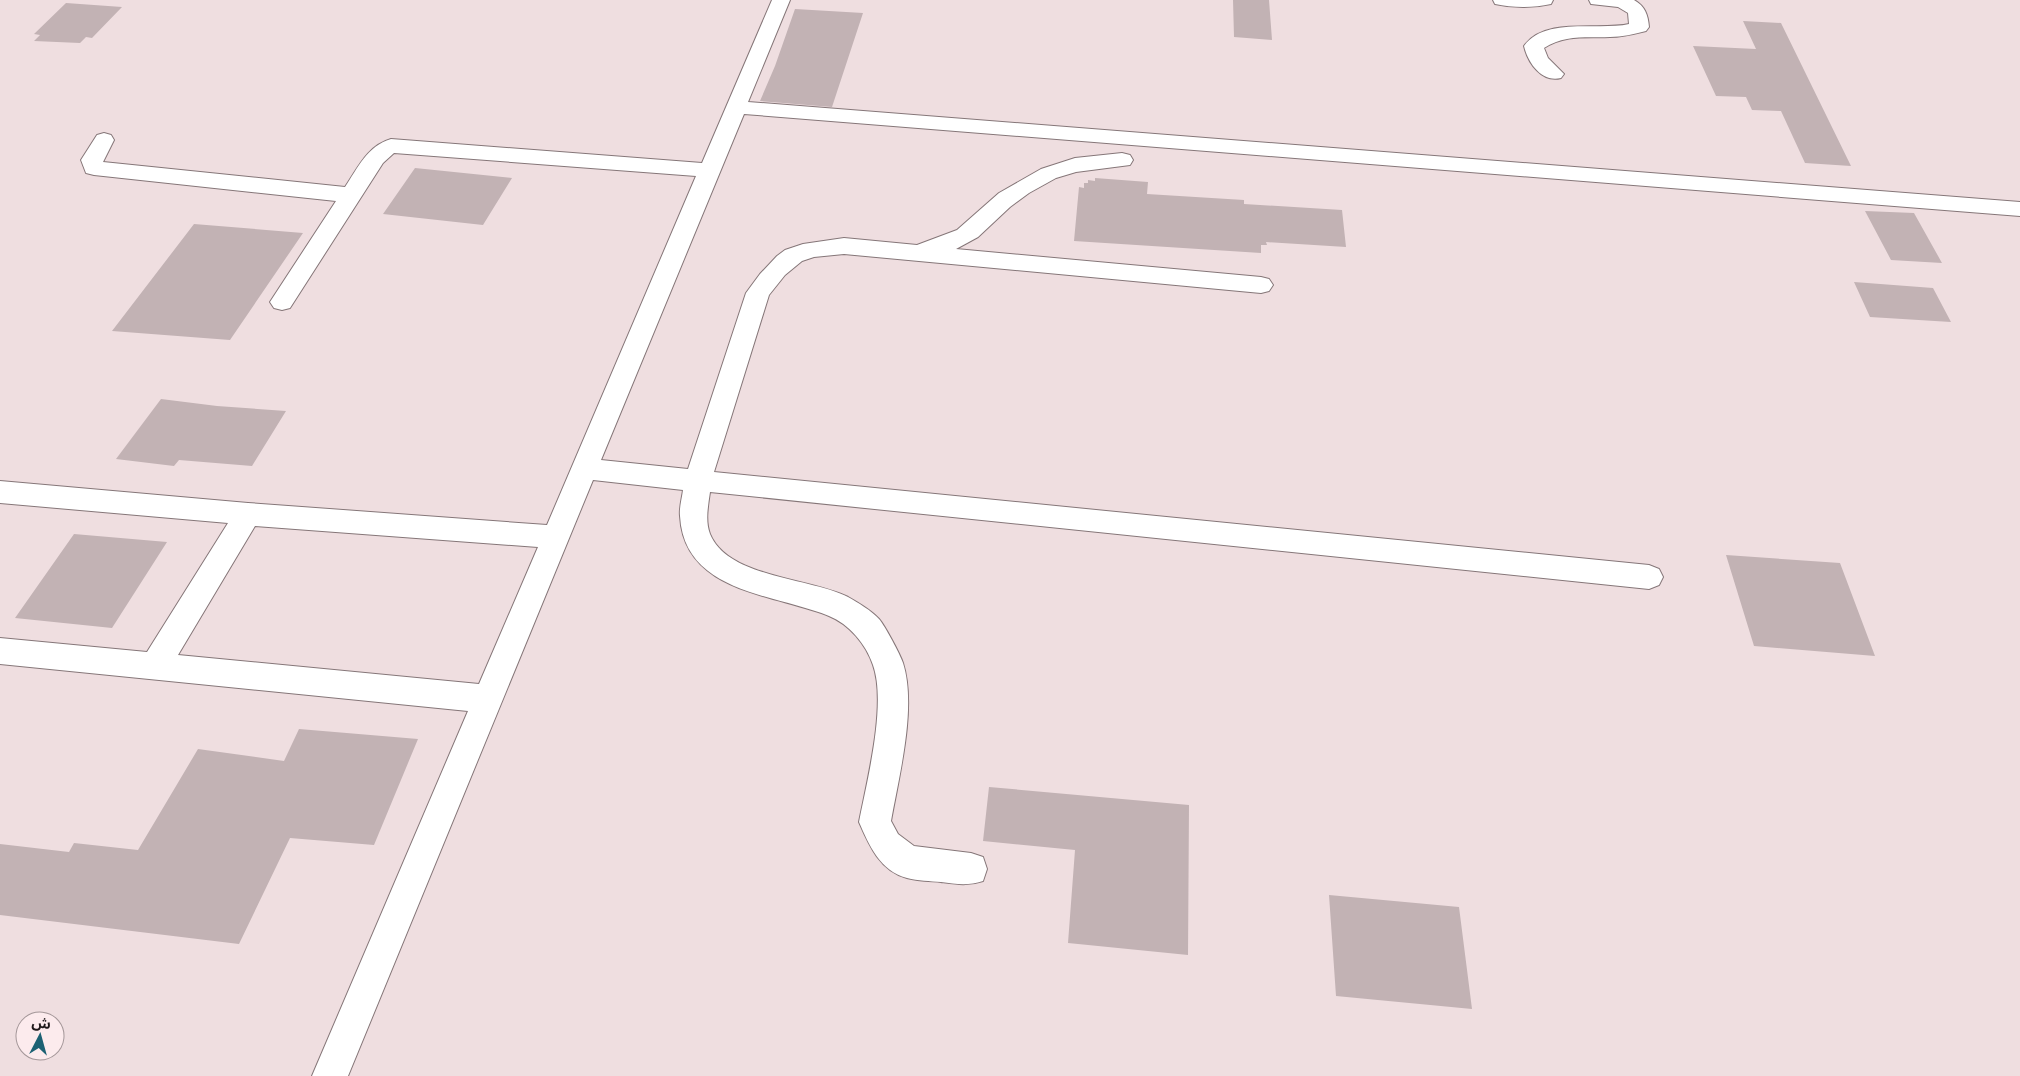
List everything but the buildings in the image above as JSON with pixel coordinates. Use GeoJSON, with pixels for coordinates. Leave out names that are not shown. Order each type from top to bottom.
{"type":"FeatureCollection","features":[{"type":"Feature","properties":{"kind":"street"},"geometry":{"type":"LineString","coordinates":[[330,1076],[554,537],[781,0]]}},
{"type":"Feature","properties":{"kind":"street"},"geometry":{"type":"LineString","coordinates":[[1502,0],[1532,2],[1544,0]]}},
{"type":"Feature","properties":{"kind":"street"},"geometry":{"type":"LineString","coordinates":[[1554,74],[1544,67],[1535,54],[1534,46],[1550,35],[1588,31],[1627,31],[1639,27],[1640,18],[1636,9],[1628,4],[1598,0]]}},
{"type":"Feature","properties":{"kind":"street"},"geometry":{"type":"LineString","coordinates":[[736,107],[2020,209]]}},
{"type":"Feature","properties":{"kind":"street"},"geometry":{"type":"LineString","coordinates":[[104,140],[92,160],[94,168],[351,195]]}},
{"type":"Feature","properties":{"kind":"street"},"geometry":{"type":"LineString","coordinates":[[282,302],[375,158],[383,150],[391,146],[710,170]]}},
{"type":"Feature","properties":{"kind":"street"},"geometry":{"type":"LineString","coordinates":[[918,253],[951,242],[970,232],[1006,198],[1038,177],[1062,167],[1100,160],[1122,160]]}},
{"type":"Feature","properties":{"kind":"street"},"geometry":{"type":"LineString","coordinates":[[971,869],[907,862],[886,845],[875,822],[891,732],[892,687],[888,663],[869,628],[838,606],[786,592],[745,578],[713,561],[697,538],[693,515],[698,480],[758,293],[774,270],[789,257],[811,249],[844,246],[1261,285]]}},
{"type":"Feature","properties":{"kind":"street"},"geometry":{"type":"LineString","coordinates":[[583,469],[1649,577]]}},
{"type":"Feature","properties":{"kind":"street"},"geometry":{"type":"LineString","coordinates":[[0,492],[248,514],[554,537]]}},
{"type":"Feature","properties":{"kind":"street"},"geometry":{"type":"LineString","coordinates":[[156,666],[248,514]]}},
{"type":"Feature","properties":{"kind":"street"},"geometry":{"type":"LineString","coordinates":[[0,651],[488,699]]}}]}
